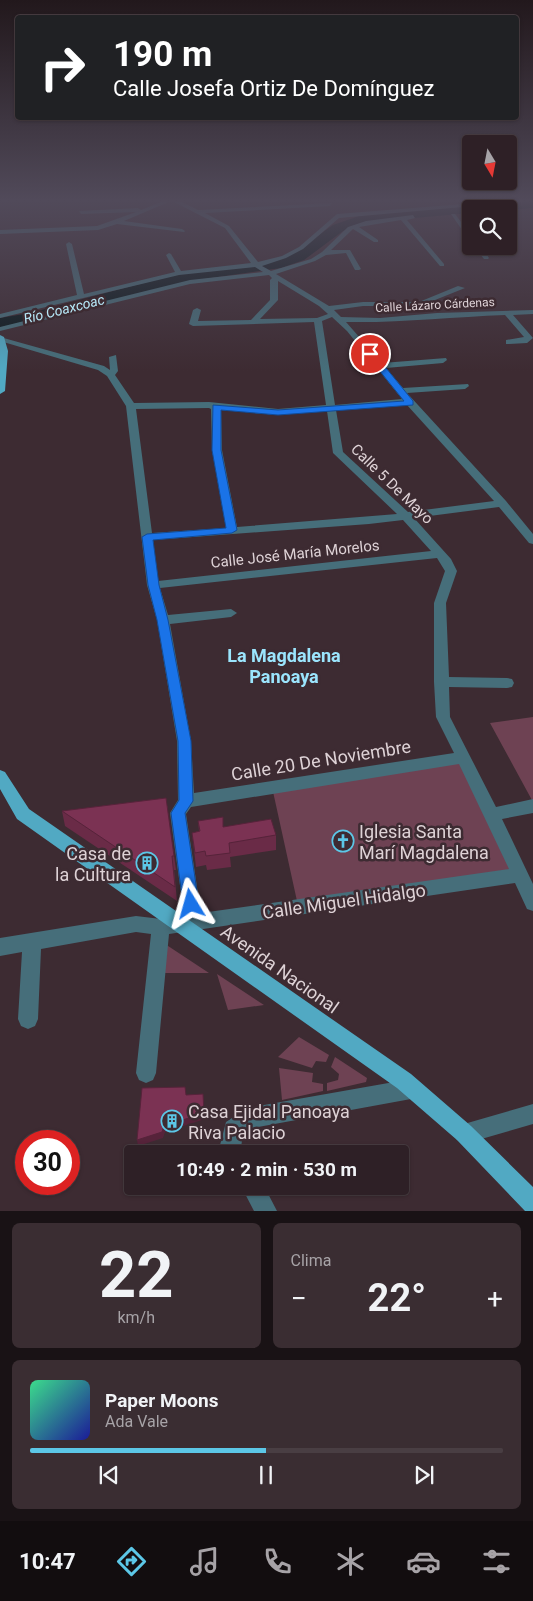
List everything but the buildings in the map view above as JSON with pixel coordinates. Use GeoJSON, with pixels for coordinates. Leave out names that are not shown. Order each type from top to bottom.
{"type":"FeatureCollection","features":[{"type":"Feature","properties":{"kind":"main road"},"geometry":{"type":"LineString","coordinates":[[0,338],[4,351],[0,391]]}},
{"type":"Feature","properties":{"kind":"main road","name":"Avenida Nacional"},"geometry":{"type":"LineString","coordinates":[[0,776],[22,814],[187,924],[404,1081],[464,1133],[533,1203]]}},
{"type":"Feature","properties":{"kind":"street"},"geometry":{"type":"LineString","coordinates":[[72,258],[82,298]]}},
{"type":"Feature","properties":{"kind":"street"},"geometry":{"type":"LineString","coordinates":[[170,258],[179,273]]}},
{"type":"Feature","properties":{"kind":"street"},"geometry":{"type":"LineString","coordinates":[[253,322],[274,300],[274,280],[255,258]]}},
{"type":"Feature","properties":{"kind":"street"},"geometry":{"type":"LineString","coordinates":[[0,316],[82,298],[179,273],[266,270],[283,258]]}},
{"type":"Feature","properties":{"kind":"street"},"geometry":{"type":"LineString","coordinates":[[0,329],[213,278],[266,270],[313,260],[316,258]]}},
{"type":"Feature","properties":{"kind":"street"},"geometry":{"type":"LineString","coordinates":[[351,258],[357,269]]}},
{"type":"Feature","properties":{"kind":"street"},"geometry":{"type":"LineString","coordinates":[[436,258],[442,265]]}},
{"type":"Feature","properties":{"kind":"street"},"geometry":{"type":"LineString","coordinates":[[266,270],[333,314],[350,329],[410,403],[502,503],[533,541]]}},
{"type":"Feature","properties":{"kind":"street"},"geometry":{"type":"LineString","coordinates":[[196,310],[193,324],[318,320],[363,304],[420,304],[461,288]]}},
{"type":"Feature","properties":{"kind":"street"},"geometry":{"type":"LineString","coordinates":[[507,312],[529,338],[509,342]]}},
{"type":"Feature","properties":{"kind":"street","name":"Calle Lázaro Cárdenas"},"geometry":{"type":"LineString","coordinates":[[333,314],[380,320],[437,315],[533,312]]}},
{"type":"Feature","properties":{"kind":"street","name":"Calle 5 De Mayo"},"geometry":{"type":"LineString","coordinates":[[318,320],[338,453],[406,516],[447,562],[451,571],[440,603],[443,717],[492,814]]}},
{"type":"Feature","properties":{"kind":"street"},"geometry":{"type":"LineString","coordinates":[[0,338],[101,368],[110,374],[131,406],[153,585],[163,620],[184,741],[186,801],[178,813],[187,924]]}},
{"type":"Feature","properties":{"kind":"street"},"geometry":{"type":"LineString","coordinates":[[110,374],[114,371],[113,357]]}},
{"type":"Feature","properties":{"kind":"street"},"geometry":{"type":"LineString","coordinates":[[380,366],[443,360]]}},
{"type":"Feature","properties":{"kind":"street"},"geometry":{"type":"LineString","coordinates":[[400,391],[465,386]]}},
{"type":"Feature","properties":{"kind":"street"},"geometry":{"type":"LineString","coordinates":[[131,406],[186,404],[271,412],[410,403]]}},
{"type":"Feature","properties":{"kind":"street"},"geometry":{"type":"LineString","coordinates":[[216,407],[217,450],[232,530]]}},
{"type":"Feature","properties":{"kind":"street"},"geometry":{"type":"LineString","coordinates":[[147,537],[369,521],[502,503]]}},
{"type":"Feature","properties":{"kind":"street","name":"Calle José María Morelos"},"geometry":{"type":"LineString","coordinates":[[153,585],[440,554]]}},
{"type":"Feature","properties":{"kind":"street"},"geometry":{"type":"LineString","coordinates":[[163,620],[231,613]]}},
{"type":"Feature","properties":{"kind":"street"},"geometry":{"type":"LineString","coordinates":[[441,682],[507,683]]}},
{"type":"Feature","properties":{"kind":"street","name":"Calle 20 De Noviembre"},"geometry":{"type":"LineString","coordinates":[[186,801],[463,757]]}},
{"type":"Feature","properties":{"kind":"street"},"geometry":{"type":"LineString","coordinates":[[533,806],[492,814],[533,903]]}},
{"type":"Feature","properties":{"kind":"street","name":"Calle Miguel Hidalgo"},"geometry":{"type":"LineString","coordinates":[[0,947],[136,924],[161,927],[187,924],[520,875]]}},
{"type":"Feature","properties":{"kind":"street"},"geometry":{"type":"LineString","coordinates":[[146,1073],[161,927]]}},
{"type":"Feature","properties":{"kind":"street"},"geometry":{"type":"LineString","coordinates":[[28,1019],[32,943]]}},
{"type":"Feature","properties":{"kind":"street"},"geometry":{"type":"LineString","coordinates":[[231,1145],[233,1129],[247,1118],[412,1089]]}},
{"type":"Feature","properties":{"kind":"street"},"geometry":{"type":"LineString","coordinates":[[464,1133],[533,1114]]}},
{"type":"Feature","properties":{"kind":"street"},"geometry":{"type":"LineString","coordinates":[[257,1195],[266,1211]]}},
{"type":"Feature","properties":{"kind":"shaded area"},"geometry":{"type":"Polygon","coordinates":[[[533,717],[533,802],[490,723],[533,717]]]}},
{"type":"Feature","properties":{"kind":"shaded area","name":"Iglesia Santa Marí Magdalena"},"geometry":{"type":"Polygon","coordinates":[[[462,760],[513,869],[297,901],[272,787],[462,760]]]}},
{"type":"Feature","properties":{"kind":"shaded area"},"geometry":{"type":"Polygon","coordinates":[[[159,940],[209,973],[156,973],[159,940]]]}},
{"type":"Feature","properties":{"kind":"shaded area"},"geometry":{"type":"Polygon","coordinates":[[[217,974],[264,1005],[228,1010],[217,974]]]}},
{"type":"Feature","properties":{"kind":"shaded area"},"geometry":{"type":"Polygon","coordinates":[[[299,1037],[329,1055],[326,1062],[316,1061],[312,1068],[278,1057],[299,1037]]]}},
{"type":"Feature","properties":{"kind":"shaded area"},"geometry":{"type":"Polygon","coordinates":[[[335,1057],[367,1078],[366,1082],[327,1091],[327,1083],[338,1080],[339,1074],[331,1067],[335,1057]]]}},
{"type":"Feature","properties":{"kind":"shaded area"},"geometry":{"type":"Polygon","coordinates":[[[279,1068],[313,1073],[312,1082],[323,1084],[323,1091],[282,1100],[279,1068]]]}},
{"type":"Feature","properties":{"kind":"waterway","name":"Río Coaxcoac"},"geometry":{"type":"LineString","coordinates":[[0,323],[31,318],[189,276],[275,265],[297,258]]}},
{"type":"Feature","properties":{"kind":"place","name":"Iglesia Santa Marí Magdalena"},"geometry":{"type":"Point","coordinates":[343,841]}},
{"type":"Feature","properties":{"kind":"place","name":"Casa de la Cultura"},"geometry":{"type":"Point","coordinates":[147,863]}},
{"type":"Feature","properties":{"kind":"place","name":"Casa Ejidal Panoaya Riva Palacio"},"geometry":{"type":"Point","coordinates":[172,1121]}},
{"type":"Feature","properties":{"kind":"district","name":"La Magdalena Panoaya"},"geometry":{"type":"Point","coordinates":[284,665]}},
{"type":"Feature","properties":{"kind":"route"},"geometry":{"type":"LineString","coordinates":[[191,904],[178,813],[186,801],[184,741],[163,620],[153,585],[147,537],[232,530],[217,450],[216,407],[278,412],[410,403],[370,354]]}}]}
